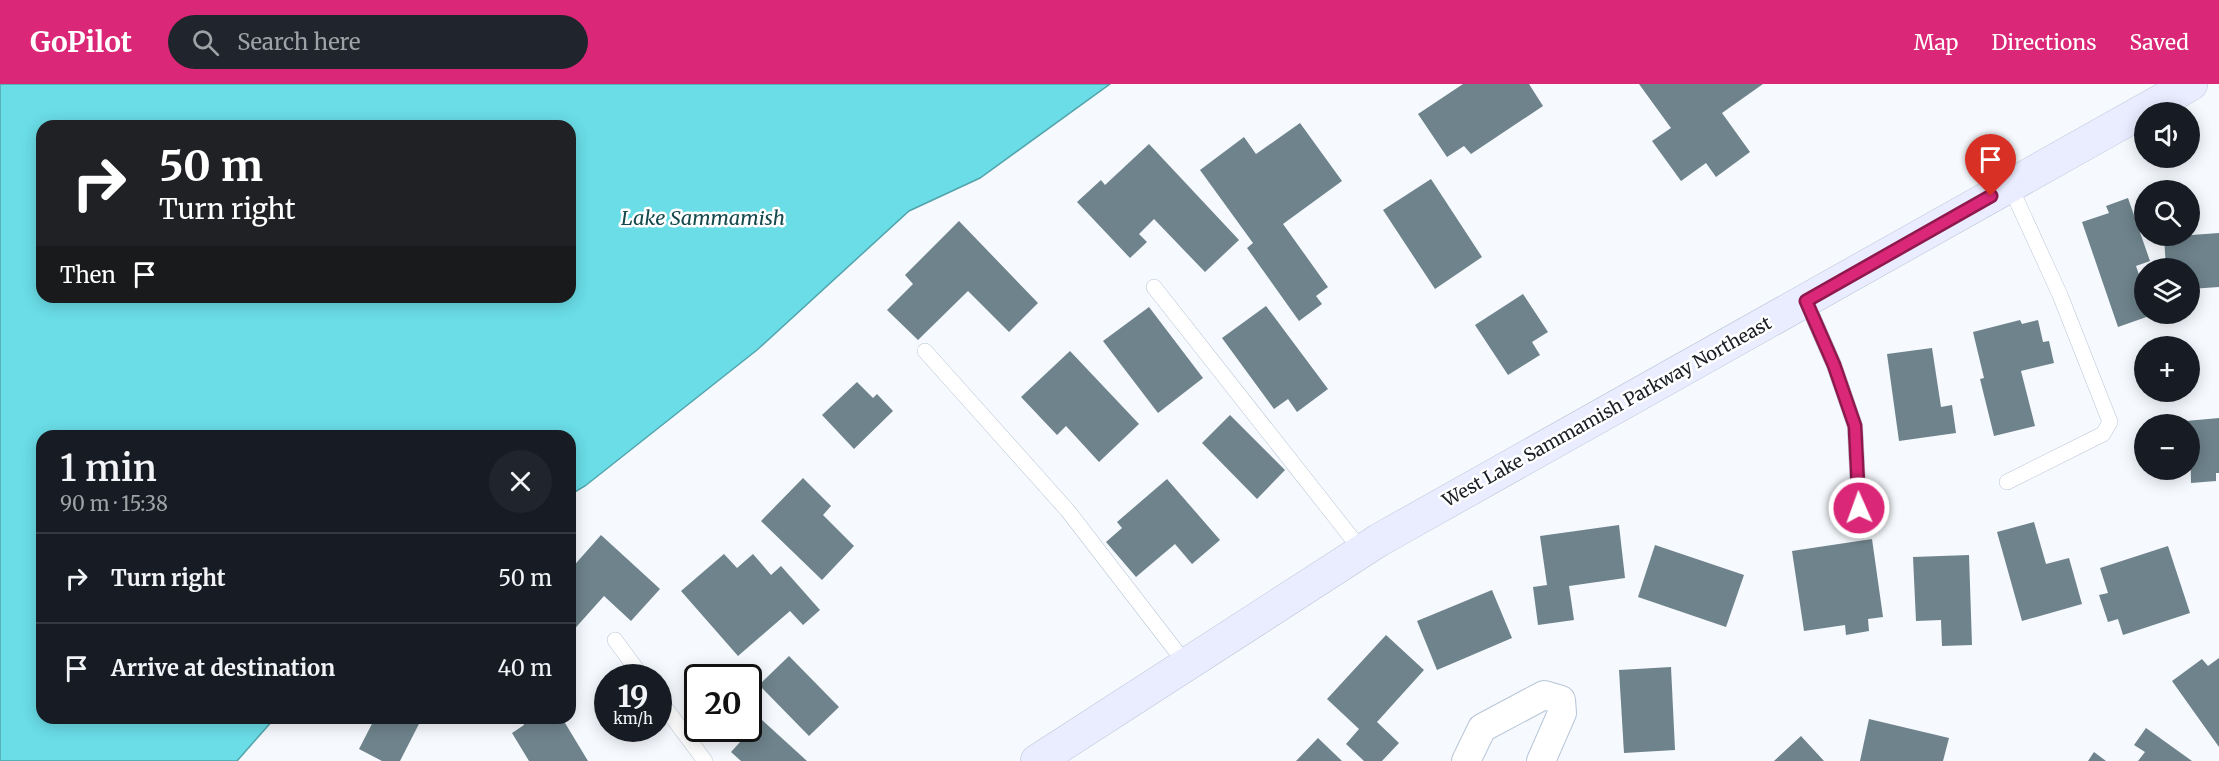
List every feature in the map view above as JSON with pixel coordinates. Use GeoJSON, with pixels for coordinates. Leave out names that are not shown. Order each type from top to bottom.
{"type":"FeatureCollection","features":[{"type":"Feature","properties":{"kind":"main road","name":"West Lake Sammamish Parkway Northeast"},"geometry":{"type":"LineString","coordinates":[[1037,761],[1362,551],[2191,84]]}},
{"type":"Feature","properties":{"kind":"street"},"geometry":{"type":"LineString","coordinates":[[1466,761],[1482,728],[1544,695],[1561,700],[1562,713],[1541,761]]}},
{"type":"Feature","properties":{"kind":"lane"},"geometry":{"type":"LineString","coordinates":[[2007,482],[2103,434],[2110,422],[2060,295],[2010,186]]}},
{"type":"Feature","properties":{"kind":"lane"},"geometry":{"type":"LineString","coordinates":[[1154,287],[1362,551]]}},
{"type":"Feature","properties":{"kind":"lane"},"geometry":{"type":"LineString","coordinates":[[1806,301],[1834,365],[1855,426],[1859,508]]}},
{"type":"Feature","properties":{"kind":"lane"},"geometry":{"type":"LineString","coordinates":[[925,351],[1068,511],[1186,664]]}},
{"type":"Feature","properties":{"kind":"lane"},"geometry":{"type":"LineString","coordinates":[[615,640],[633,664]]}},
{"type":"Feature","properties":{"kind":"lane"},"geometry":{"type":"LineString","coordinates":[[672,717],[705,761]]}},
{"type":"Feature","properties":{"kind":"water","name":"Lake Sammamish"},"geometry":{"type":"Polygon","coordinates":[[[0,84],[1110,84],[980,178],[909,211],[757,350],[576,491],[576,430],[36,430],[36,724],[270,724],[237,761],[0,761],[0,84]]]}},
{"type":"Feature","properties":{"kind":"building"},"geometry":{"type":"Polygon","coordinates":[[[1463,84],[1529,84],[1543,106],[1471,154],[1464,146],[1447,157],[1418,114],[1463,84]]]}},
{"type":"Feature","properties":{"kind":"building"},"geometry":{"type":"Polygon","coordinates":[[[1639,84],[1763,84],[1722,113],[1750,152],[1716,177],[1706,163],[1681,181],[1652,141],[1671,128],[1639,84]]]}},
{"type":"Feature","properties":{"kind":"building"},"geometry":{"type":"Polygon","coordinates":[[[1300,123],[1342,181],[1283,224],[1328,287],[1316,296],[1322,304],[1299,321],[1247,248],[1253,243],[1200,170],[1244,137],[1256,154],[1300,123]]]}},
{"type":"Feature","properties":{"kind":"building"},"geometry":{"type":"Polygon","coordinates":[[[1149,144],[1239,240],[1205,272],[1154,219],[1139,234],[1147,242],[1130,258],[1077,202],[1101,180],[1105,185],[1149,144]]]}},
{"type":"Feature","properties":{"kind":"building"},"geometry":{"type":"Polygon","coordinates":[[[1431,179],[1482,257],[1435,289],[1383,210],[1431,179]]]}},
{"type":"Feature","properties":{"kind":"building"},"geometry":{"type":"Polygon","coordinates":[[[2128,198],[2134,215],[2134,246],[2145,246],[2149,258],[2134,258],[2134,321],[2118,327],[2082,222],[2109,213],[2106,206],[2128,198]]]}},
{"type":"Feature","properties":{"kind":"building"},"geometry":{"type":"Polygon","coordinates":[[[959,221],[1038,303],[1009,332],[968,291],[918,340],[887,310],[913,284],[905,275],[959,221]]]}},
{"type":"Feature","properties":{"kind":"building"},"geometry":{"type":"Polygon","coordinates":[[[2219,233],[2219,287],[2200,288],[2200,258],[2165,258],[2165,246],[2200,246],[2200,234],[2219,233]]]}},
{"type":"Feature","properties":{"kind":"building"},"geometry":{"type":"Polygon","coordinates":[[[1523,294],[1548,332],[1532,342],[1540,355],[1508,375],[1475,325],[1523,294]]]}},
{"type":"Feature","properties":{"kind":"building"},"geometry":{"type":"Polygon","coordinates":[[[1266,306],[1328,389],[1297,412],[1288,399],[1274,409],[1222,338],[1266,306]]]}},
{"type":"Feature","properties":{"kind":"building"},"geometry":{"type":"Polygon","coordinates":[[[1149,307],[1203,378],[1158,413],[1103,341],[1149,307]]]}},
{"type":"Feature","properties":{"kind":"building"},"geometry":{"type":"Polygon","coordinates":[[[2020,320],[2022,324],[2038,320],[2043,342],[2049,341],[2054,363],[2021,371],[2035,426],[1994,436],[1980,379],[1984,378],[1973,332],[2020,320]]]}},
{"type":"Feature","properties":{"kind":"building"},"geometry":{"type":"Polygon","coordinates":[[[1932,348],[1941,407],[1952,405],[1956,433],[1899,441],[1887,354],[1932,348]]]}},
{"type":"Feature","properties":{"kind":"building"},"geometry":{"type":"Polygon","coordinates":[[[1070,351],[1139,424],[1099,462],[1066,426],[1057,435],[1021,397],[1070,351]]]}},
{"type":"Feature","properties":{"kind":"building"},"geometry":{"type":"Polygon","coordinates":[[[857,382],[873,398],[877,394],[893,411],[854,449],[822,415],[857,382]]]}},
{"type":"Feature","properties":{"kind":"building"},"geometry":{"type":"Polygon","coordinates":[[[1230,415],[1285,470],[1257,499],[1202,443],[1230,415]]]}},
{"type":"Feature","properties":{"kind":"building"},"geometry":{"type":"Polygon","coordinates":[[[2219,418],[2219,473],[2216,473],[2216,481],[2191,483],[2191,480],[2200,480],[2200,420],[2219,418]]]}},
{"type":"Feature","properties":{"kind":"building"},"geometry":{"type":"Polygon","coordinates":[[[803,478],[831,506],[823,515],[854,546],[822,580],[761,521],[803,478]]]}},
{"type":"Feature","properties":{"kind":"building"},"geometry":{"type":"Polygon","coordinates":[[[1167,479],[1220,540],[1192,564],[1175,544],[1136,577],[1106,542],[1122,528],[1117,522],[1167,479]]]}},
{"type":"Feature","properties":{"kind":"building"},"geometry":{"type":"Polygon","coordinates":[[[2034,522],[2046,564],[2069,558],[2082,604],[2022,621],[1997,532],[2034,522]]]}},
{"type":"Feature","properties":{"kind":"building"},"geometry":{"type":"Polygon","coordinates":[[[1619,525],[1625,578],[1569,586],[1574,620],[1538,625],[1533,587],[1547,585],[1540,536],[1619,525]]]}},
{"type":"Feature","properties":{"kind":"building"},"geometry":{"type":"Polygon","coordinates":[[[601,535],[660,589],[631,621],[604,596],[576,627],[576,563],[601,535]]]}},
{"type":"Feature","properties":{"kind":"building"},"geometry":{"type":"Polygon","coordinates":[[[1872,539],[1883,617],[1868,619],[1869,631],[1846,635],[1845,625],[1804,631],[1792,551],[1872,539]]]}},
{"type":"Feature","properties":{"kind":"building"},"geometry":{"type":"Polygon","coordinates":[[[1655,545],[1744,575],[1726,627],[1638,597],[1655,545]]]}},
{"type":"Feature","properties":{"kind":"building"},"geometry":{"type":"Polygon","coordinates":[[[2168,546],[2190,613],[2123,635],[2118,619],[2108,622],[2099,595],[2108,593],[2100,568],[2168,546]]]}},
{"type":"Feature","properties":{"kind":"building"},"geometry":{"type":"Polygon","coordinates":[[[724,554],[737,568],[753,554],[771,575],[781,566],[820,610],[803,625],[790,611],[738,656],[681,591],[724,554]]]}},
{"type":"Feature","properties":{"kind":"building"},"geometry":{"type":"Polygon","coordinates":[[[1969,555],[1972,645],[1942,646],[1941,620],[1916,621],[1913,557],[1969,555]]]}},
{"type":"Feature","properties":{"kind":"building"},"geometry":{"type":"Polygon","coordinates":[[[1492,590],[1512,638],[1437,670],[1417,621],[1492,590]]]}},
{"type":"Feature","properties":{"kind":"building"},"geometry":{"type":"Polygon","coordinates":[[[1386,635],[1424,670],[1377,722],[1399,743],[1382,761],[1364,761],[1346,744],[1359,729],[1327,699],[1386,635]]]}},
{"type":"Feature","properties":{"kind":"building"},"geometry":{"type":"Polygon","coordinates":[[[789,656],[839,707],[809,736],[762,688],[762,682],[789,656]]]}},
{"type":"Feature","properties":{"kind":"building"},"geometry":{"type":"Polygon","coordinates":[[[2219,658],[2219,747],[2172,681],[2202,659],[2208,666],[2219,658]]]}},
{"type":"Feature","properties":{"kind":"building"},"geometry":{"type":"Polygon","coordinates":[[[1671,667],[1675,750],[1624,753],[1619,670],[1671,667]]]}},
{"type":"Feature","properties":{"kind":"building"},"geometry":{"type":"Polygon","coordinates":[[[1869,719],[1949,738],[1943,761],[1860,761],[1869,719]]]}},
{"type":"Feature","properties":{"kind":"building"},"geometry":{"type":"Polygon","coordinates":[[[762,720],[807,761],[741,761],[731,752],[740,742],[762,742],[762,720]]]}},
{"type":"Feature","properties":{"kind":"building"},"geometry":{"type":"Polygon","coordinates":[[[372,724],[419,724],[400,761],[382,761],[359,749],[372,724]]]}},
{"type":"Feature","properties":{"kind":"building"},"geometry":{"type":"Polygon","coordinates":[[[566,724],[588,761],[529,761],[512,733],[524,725],[566,724]]]}},
{"type":"Feature","properties":{"kind":"building"},"geometry":{"type":"Polygon","coordinates":[[[2146,728],[2192,761],[2138,761],[2145,752],[2134,745],[2146,728]]]}},
{"type":"Feature","properties":{"kind":"building"},"geometry":{"type":"Polygon","coordinates":[[[1801,736],[1824,761],[1774,761],[1801,736]]]}},
{"type":"Feature","properties":{"kind":"building"},"geometry":{"type":"Polygon","coordinates":[[[1318,738],[1342,761],[1296,761],[1318,738]]]}},
{"type":"Feature","properties":{"kind":"building"},"geometry":{"type":"Polygon","coordinates":[[[2094,752],[2106,761],[2088,761],[2094,752]]]}},
{"type":"Feature","properties":{"kind":"route"},"geometry":{"type":"LineString","coordinates":[[1859,508],[1855,426],[1834,365],[1806,301],[1991,196]]}}]}
